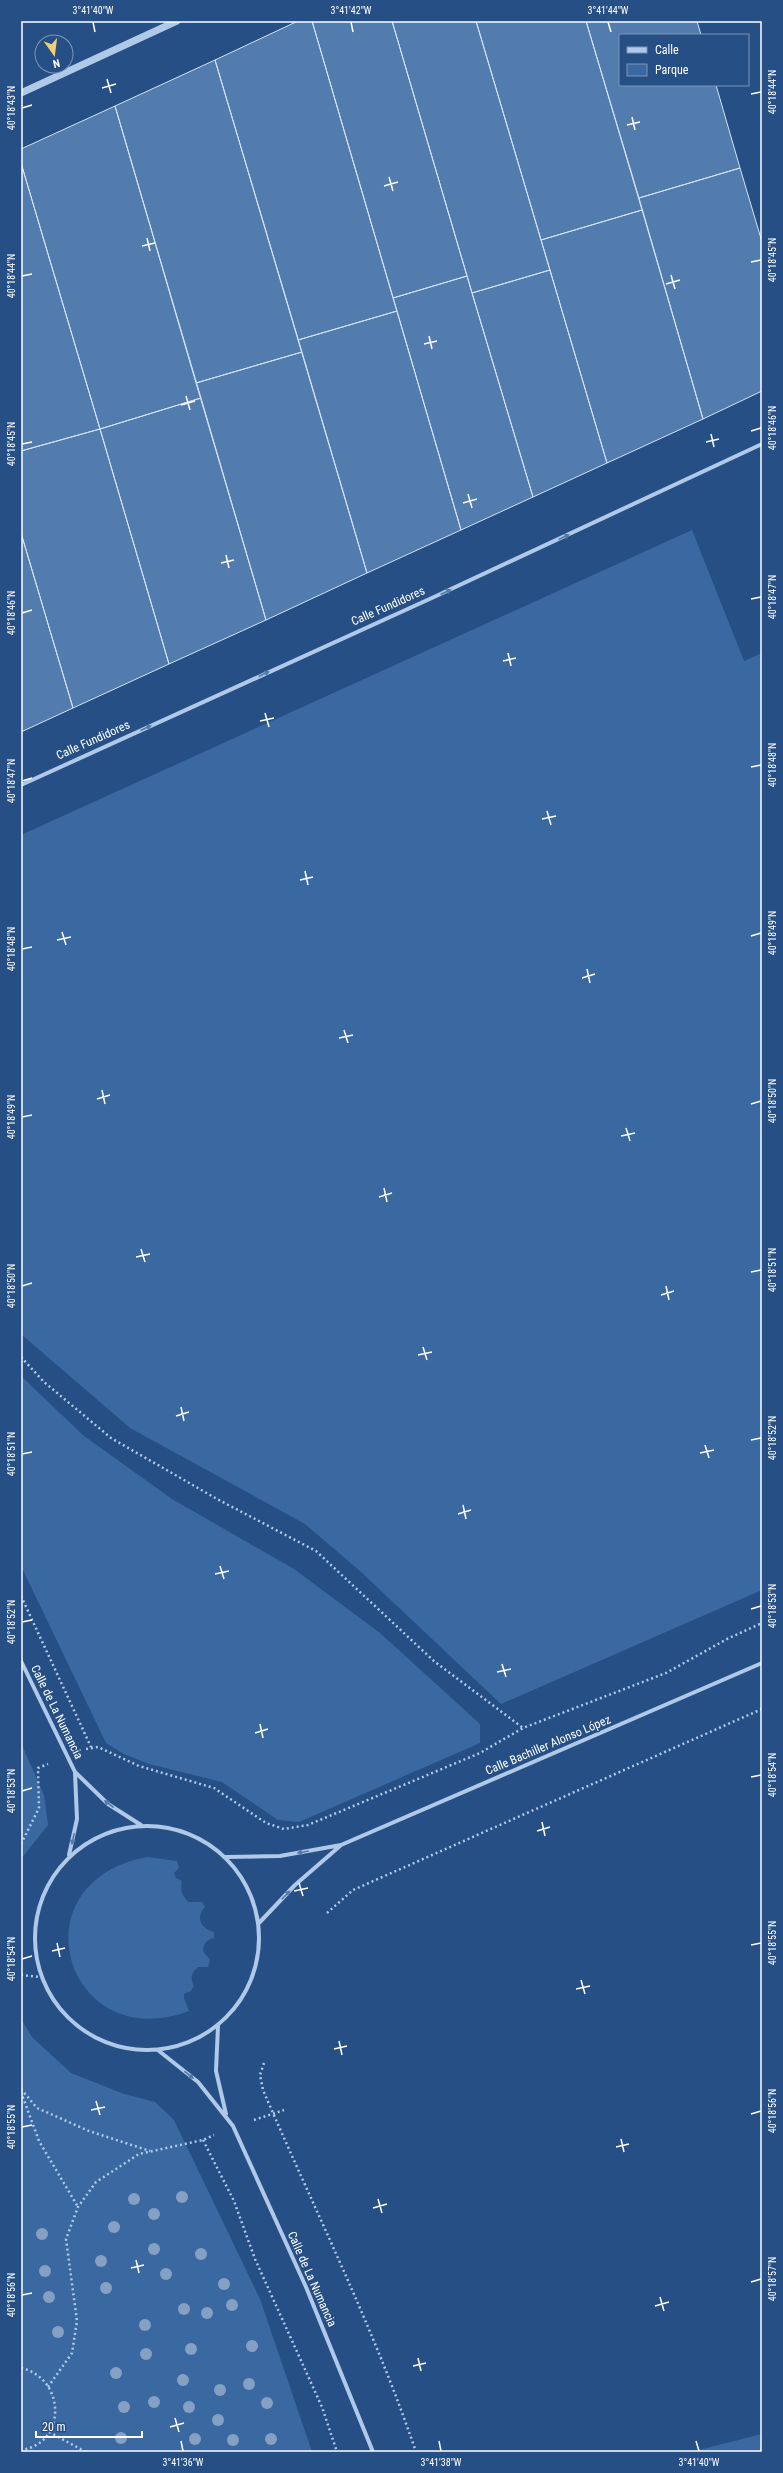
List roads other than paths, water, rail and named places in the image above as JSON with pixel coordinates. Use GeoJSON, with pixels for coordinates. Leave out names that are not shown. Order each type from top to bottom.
{"type":"FeatureCollection","features":[{"type":"Feature","properties":{"kind":"street"},"geometry":{"type":"LineString","coordinates":[[21,93],[177,21]]}},
{"type":"Feature","properties":{"kind":"street","name":"Calle Fundidores"},"geometry":{"type":"LineString","coordinates":[[21,785],[434,597],[762,444]]}},
{"type":"Feature","properties":{"kind":"street","name":"Calle de La Numancia"},"geometry":{"type":"LineString","coordinates":[[21,1661],[75,1772],[108,1804],[142,1825]]}},
{"type":"Feature","properties":{"kind":"street","name":"Calle Bachiller Alonso López"},"geometry":{"type":"LineString","coordinates":[[226,1857],[280,1856],[341,1845],[762,1663]]}},
{"type":"Feature","properties":{"kind":"street","name":"Calle de La Numancia"},"geometry":{"type":"LineString","coordinates":[[69,1855],[77,1819],[75,1772]]}},
{"type":"Feature","properties":{"kind":"street"},"geometry":{"type":"LineString","coordinates":[[142,1825],[165,1827],[198,1837],[226,1857],[248,1887],[259,1923],[258,1961],[244,1997],[218,2026],[191,2042],[159,2051],[122,2048],[87,2034],[59,2010],[40,1977],[33,1940],[39,1902],[49,1881],[69,1855],[92,1838],[114,1830],[142,1825]]}},
{"type":"Feature","properties":{"kind":"street","name":"Calle Bachiller Alonso López"},"geometry":{"type":"LineString","coordinates":[[259,1923],[295,1885],[341,1845]]}},
{"type":"Feature","properties":{"kind":"street","name":"Calle de La Numancia"},"geometry":{"type":"LineString","coordinates":[[218,2026],[216,2071],[227,2117]]}},
{"type":"Feature","properties":{"kind":"street","name":"Calle de La Numancia"},"geometry":{"type":"LineString","coordinates":[[159,2051],[198,2082],[233,2126],[306,2287],[373,2452]]}}]}
